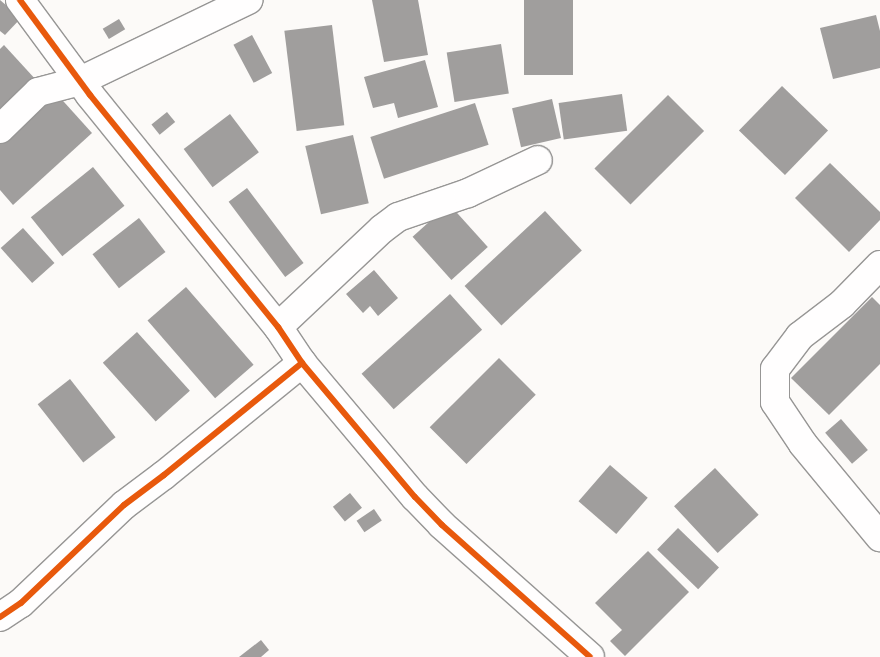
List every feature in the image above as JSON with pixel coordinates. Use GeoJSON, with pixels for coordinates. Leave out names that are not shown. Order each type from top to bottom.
{"type":"FeatureCollection","features":[{"type":"Feature","properties":{"kind":"street"},"geometry":{"type":"LineString","coordinates":[[20,0],[80,81],[278,326],[302,363],[442,525],[590,657]]}},
{"type":"Feature","properties":{"kind":"street"},"geometry":{"type":"LineString","coordinates":[[0,129],[38,92],[80,81],[248,0]]}},
{"type":"Feature","properties":{"kind":"street"},"geometry":{"type":"LineString","coordinates":[[278,326],[382,229],[398,217],[468,193],[538,160]]}},
{"type":"Feature","properties":{"kind":"street"},"geometry":{"type":"LineString","coordinates":[[880,265],[842,304],[800,336],[774,369],[775,402],[803,444],[880,537]]}},
{"type":"Feature","properties":{"kind":"street"},"geometry":{"type":"LineString","coordinates":[[0,617],[21,603],[124,505],[164,476],[302,363]]}},
{"type":"Feature","properties":{"kind":"building"},"geometry":{"type":"Polygon","coordinates":[[[0,0],[21,18],[5,35],[0,31],[0,0]]]}},
{"type":"Feature","properties":{"kind":"building"},"geometry":{"type":"Polygon","coordinates":[[[372,0],[418,0],[428,55],[384,62],[372,0]]]}},
{"type":"Feature","properties":{"kind":"building"},"geometry":{"type":"Polygon","coordinates":[[[524,0],[573,0],[573,75],[524,75],[524,0]]]}},
{"type":"Feature","properties":{"kind":"building"},"geometry":{"type":"Polygon","coordinates":[[[876,15],[880,31],[880,68],[833,79],[820,28],[876,15]]]}},
{"type":"Feature","properties":{"kind":"building"},"geometry":{"type":"Polygon","coordinates":[[[119,19],[125,29],[109,39],[103,29],[119,19]]]}},
{"type":"Feature","properties":{"kind":"building"},"geometry":{"type":"Polygon","coordinates":[[[332,25],[344,125],[297,131],[284,31],[332,25]]]}},
{"type":"Feature","properties":{"kind":"building"},"geometry":{"type":"Polygon","coordinates":[[[252,35],[272,73],[254,83],[233,45],[252,35]]]}},
{"type":"Feature","properties":{"kind":"building"},"geometry":{"type":"Polygon","coordinates":[[[501,44],[509,93],[454,102],[447,53],[501,44]]]}},
{"type":"Feature","properties":{"kind":"building"},"geometry":{"type":"Polygon","coordinates":[[[4,45],[37,81],[0,115],[0,49],[4,45]]]}},
{"type":"Feature","properties":{"kind":"building"},"geometry":{"type":"Polygon","coordinates":[[[425,60],[438,107],[398,118],[394,103],[373,108],[364,77],[425,60]]]}},
{"type":"Feature","properties":{"kind":"building"},"geometry":{"type":"Polygon","coordinates":[[[782,86],[828,130],[785,175],[739,131],[782,86]]]}},
{"type":"Feature","properties":{"kind":"building"},"geometry":{"type":"Polygon","coordinates":[[[55,92],[92,133],[13,205],[0,190],[0,142],[55,92]]]}},
{"type":"Feature","properties":{"kind":"building"},"geometry":{"type":"Polygon","coordinates":[[[622,94],[627,131],[564,140],[559,103],[622,94]]]}},
{"type":"Feature","properties":{"kind":"building"},"geometry":{"type":"Polygon","coordinates":[[[668,95],[704,131],[631,205],[594,169],[668,95]]]}},
{"type":"Feature","properties":{"kind":"building"},"geometry":{"type":"Polygon","coordinates":[[[552,99],[561,138],[521,147],[512,108],[552,99]]]}},
{"type":"Feature","properties":{"kind":"building"},"geometry":{"type":"Polygon","coordinates":[[[475,103],[489,145],[384,179],[370,137],[475,103]]]}},
{"type":"Feature","properties":{"kind":"building"},"geometry":{"type":"Polygon","coordinates":[[[167,112],[175,122],[160,135],[151,125],[167,112]]]}},
{"type":"Feature","properties":{"kind":"building"},"geometry":{"type":"Polygon","coordinates":[[[230,114],[259,152],[213,187],[184,149],[230,114]]]}},
{"type":"Feature","properties":{"kind":"building"},"geometry":{"type":"Polygon","coordinates":[[[353,135],[369,203],[321,214],[305,146],[353,135]]]}},
{"type":"Feature","properties":{"kind":"building"},"geometry":{"type":"Polygon","coordinates":[[[830,163],[880,212],[880,220],[849,252],[795,198],[830,163]]]}},
{"type":"Feature","properties":{"kind":"building"},"geometry":{"type":"Polygon","coordinates":[[[93,167],[124,206],[62,256],[31,217],[93,167]]]}},
{"type":"Feature","properties":{"kind":"building"},"geometry":{"type":"Polygon","coordinates":[[[247,188],[304,263],[285,277],[229,202],[247,188]]]}},
{"type":"Feature","properties":{"kind":"building"},"geometry":{"type":"Polygon","coordinates":[[[449,204],[488,247],[451,280],[413,237],[449,204]]]}},
{"type":"Feature","properties":{"kind":"building"},"geometry":{"type":"Polygon","coordinates":[[[545,211],[582,250],[501,326],[465,286],[545,211]]]}},
{"type":"Feature","properties":{"kind":"building"},"geometry":{"type":"Polygon","coordinates":[[[139,218],[165,252],[119,288],[93,254],[139,218]]]}},
{"type":"Feature","properties":{"kind":"building"},"geometry":{"type":"Polygon","coordinates":[[[23,228],[54,263],[32,283],[1,248],[23,228]]]}},
{"type":"Feature","properties":{"kind":"building"},"geometry":{"type":"Polygon","coordinates":[[[374,270],[398,298],[378,316],[370,306],[363,313],[346,294],[374,270]]]}},
{"type":"Feature","properties":{"kind":"building"},"geometry":{"type":"Polygon","coordinates":[[[186,287],[254,365],[215,398],[148,320],[186,287]]]}},
{"type":"Feature","properties":{"kind":"building"},"geometry":{"type":"Polygon","coordinates":[[[450,294],[482,330],[394,409],[362,374],[450,294]]]}},
{"type":"Feature","properties":{"kind":"building"},"geometry":{"type":"Polygon","coordinates":[[[872,297],[880,305],[880,364],[829,415],[791,378],[872,297]]]}},
{"type":"Feature","properties":{"kind":"building"},"geometry":{"type":"Polygon","coordinates":[[[137,332],[190,391],[156,421],[103,363],[137,332]]]}},
{"type":"Feature","properties":{"kind":"building"},"geometry":{"type":"Polygon","coordinates":[[[499,358],[536,395],[466,464],[430,427],[499,358]]]}},
{"type":"Feature","properties":{"kind":"building"},"geometry":{"type":"Polygon","coordinates":[[[70,379],[116,437],[83,463],[38,404],[70,379]]]}},
{"type":"Feature","properties":{"kind":"building"},"geometry":{"type":"Polygon","coordinates":[[[841,419],[868,450],[852,464],[825,433],[841,419]]]}},
{"type":"Feature","properties":{"kind":"building"},"geometry":{"type":"Polygon","coordinates":[[[610,465],[648,498],[616,534],[579,501],[610,465]]]}},
{"type":"Feature","properties":{"kind":"building"},"geometry":{"type":"Polygon","coordinates":[[[715,468],[759,515],[718,553],[674,506],[715,468]]]}},
{"type":"Feature","properties":{"kind":"building"},"geometry":{"type":"Polygon","coordinates":[[[350,493],[362,508],[345,522],[333,507],[350,493]]]}},
{"type":"Feature","properties":{"kind":"building"},"geometry":{"type":"Polygon","coordinates":[[[374,509],[382,521],[364,532],[357,521],[374,509]]]}},
{"type":"Feature","properties":{"kind":"building"},"geometry":{"type":"Polygon","coordinates":[[[678,528],[719,568],[698,589],[657,550],[678,528]]]}},
{"type":"Feature","properties":{"kind":"building"},"geometry":{"type":"Polygon","coordinates":[[[648,551],[689,592],[625,656],[610,641],[622,630],[595,603],[648,551]]]}},
{"type":"Feature","properties":{"kind":"building"},"geometry":{"type":"Polygon","coordinates":[[[261,640],[269,650],[261,657],[239,657],[261,640]]]}},
{"type":"Feature","properties":{"kind":"cycle path"},"geometry":{"type":"LineString","coordinates":[[20,0],[90,95],[278,327],[302,363],[415,497],[442,525],[590,657]]}},
{"type":"Feature","properties":{"kind":"cycle path"},"geometry":{"type":"LineString","coordinates":[[0,617],[21,603],[124,505],[302,363]]}}]}
